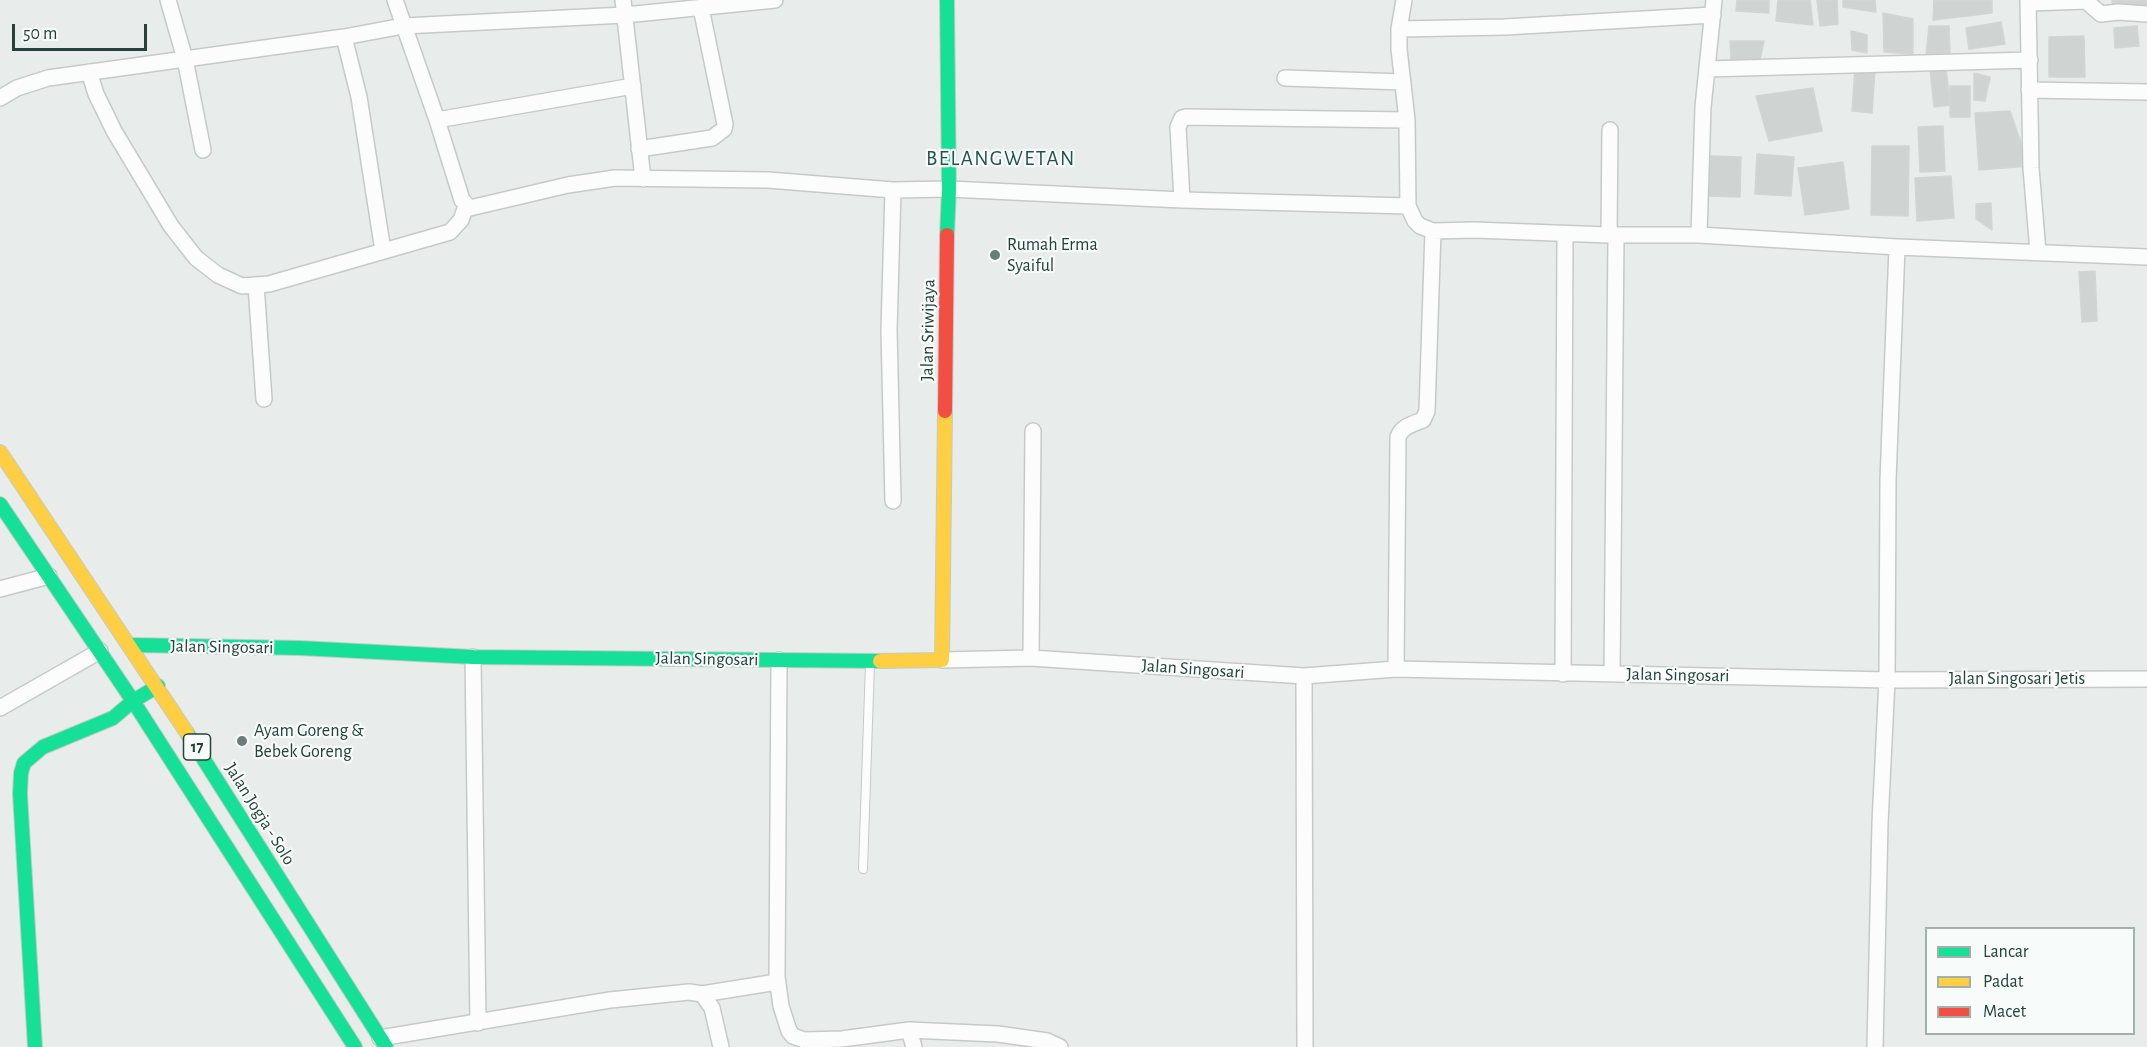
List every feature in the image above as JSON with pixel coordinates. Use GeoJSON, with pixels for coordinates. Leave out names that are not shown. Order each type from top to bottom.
{"type":"FeatureCollection","features":[{"type":"Feature","properties":{"kind":"main road","name":"Jalan Sriwijaya"},"geometry":{"type":"LineString","coordinates":[[942,660],[947,217],[950,189],[947,0]]}},
{"type":"Feature","properties":{"kind":"main road","name":"Jalan Jogja - Solo"},"geometry":{"type":"LineString","coordinates":[[0,452],[158,686],[383,1043]]}},
{"type":"Feature","properties":{"kind":"main road","name":"17"},"geometry":{"type":"LineString","coordinates":[[0,504],[133,701],[355,1047]]}},
{"type":"Feature","properties":{"kind":"main road","name":"Jalan Singosari"},"geometry":{"type":"LineString","coordinates":[[131,645],[300,648],[473,657],[942,660]]}},
{"type":"Feature","properties":{"kind":"main road"},"geometry":{"type":"LineString","coordinates":[[35,1047],[20,794],[24,763],[43,747],[113,718],[133,701],[158,686]]}},
{"type":"Feature","properties":{"kind":"street"},"geometry":{"type":"LineString","coordinates":[[168,0],[185,59],[204,150]]}},
{"type":"Feature","properties":{"kind":"street"},"geometry":{"type":"LineString","coordinates":[[394,0],[466,206],[476,208],[568,185],[615,178],[768,180],[893,190],[950,189],[1182,200],[1408,206]]}},
{"type":"Feature","properties":{"kind":"street"},"geometry":{"type":"LineString","coordinates":[[0,98],[17,88],[48,78],[344,37],[403,26],[624,8],[700,8],[775,0]]}},
{"type":"Feature","properties":{"kind":"street"},"geometry":{"type":"LineString","coordinates":[[1404,0],[1399,30],[1407,120],[1408,206],[1415,221],[1420,226],[1433,231],[1699,235],[1897,247],[2147,257]]}},
{"type":"Feature","properties":{"kind":"street"},"geometry":{"type":"LineString","coordinates":[[2038,252],[2031,168],[2028,1],[2086,1],[2101,14],[2118,12],[2147,14]]}},
{"type":"Feature","properties":{"kind":"street"},"geometry":{"type":"LineString","coordinates":[[624,8],[643,179]]}},
{"type":"Feature","properties":{"kind":"street"},"geometry":{"type":"LineString","coordinates":[[639,148],[712,138],[724,129],[725,124],[700,8]]}},
{"type":"Feature","properties":{"kind":"street"},"geometry":{"type":"LineString","coordinates":[[1399,30],[1505,27],[1713,8],[1703,108],[1699,235]]}},
{"type":"Feature","properties":{"kind":"street"},"geometry":{"type":"LineString","coordinates":[[344,37],[359,96],[382,251]]}},
{"type":"Feature","properties":{"kind":"street"},"geometry":{"type":"LineString","coordinates":[[1707,69],[2030,60]]}},
{"type":"Feature","properties":{"kind":"street"},"geometry":{"type":"LineString","coordinates":[[89,72],[96,94],[114,131],[171,226],[196,258],[218,275],[242,286],[269,284],[450,232],[461,220],[466,206]]}},
{"type":"Feature","properties":{"kind":"street"},"geometry":{"type":"LineString","coordinates":[[1285,78],[1403,82]]}},
{"type":"Feature","properties":{"kind":"street"},"geometry":{"type":"LineString","coordinates":[[437,120],[633,86]]}},
{"type":"Feature","properties":{"kind":"street"},"geometry":{"type":"LineString","coordinates":[[2029,90],[2147,92]]}},
{"type":"Feature","properties":{"kind":"street"},"geometry":{"type":"LineString","coordinates":[[1182,200],[1178,127],[1182,118],[1407,120]]}},
{"type":"Feature","properties":{"kind":"street"},"geometry":{"type":"LineString","coordinates":[[1610,130],[1612,674]]}},
{"type":"Feature","properties":{"kind":"street"},"geometry":{"type":"LineString","coordinates":[[893,190],[889,330],[893,501]]}},
{"type":"Feature","properties":{"kind":"street"},"geometry":{"type":"LineString","coordinates":[[1396,669],[1398,437],[1404,428],[1423,420],[1427,411],[1433,231]]}},
{"type":"Feature","properties":{"kind":"street"},"geometry":{"type":"LineString","coordinates":[[1563,674],[1565,234]]}},
{"type":"Feature","properties":{"kind":"street"},"geometry":{"type":"LineString","coordinates":[[1875,1047],[1880,823],[1887,680],[1888,480],[1897,247]]}},
{"type":"Feature","properties":{"kind":"street"},"geometry":{"type":"LineString","coordinates":[[256,285],[264,399]]}},
{"type":"Feature","properties":{"kind":"street"},"geometry":{"type":"LineString","coordinates":[[1030,658],[1033,431]]}},
{"type":"Feature","properties":{"kind":"street"},"geometry":{"type":"LineString","coordinates":[[0,589],[49,576]]}},
{"type":"Feature","properties":{"kind":"street"},"geometry":{"type":"LineString","coordinates":[[0,708],[100,651]]}},
{"type":"Feature","properties":{"kind":"street"},"geometry":{"type":"LineString","coordinates":[[473,657],[478,1023]]}},
{"type":"Feature","properties":{"kind":"street","name":"Jalan Singosari"},"geometry":{"type":"LineString","coordinates":[[942,660],[1030,658],[1304,676],[1396,669],[1887,680]]}},
{"type":"Feature","properties":{"kind":"street"},"geometry":{"type":"LineString","coordinates":[[779,660],[777,982],[781,1006],[789,1031],[793,1036],[804,1040],[843,1043],[909,1030],[998,1034],[1047,1041],[1061,1047]]}},
{"type":"Feature","properties":{"kind":"street"},"geometry":{"type":"LineString","coordinates":[[1304,676],[1305,1047]]}},
{"type":"Feature","properties":{"kind":"street","name":"Jalan Singosari Jetis"},"geometry":{"type":"LineString","coordinates":[[1887,680],[2147,679]]}},
{"type":"Feature","properties":{"kind":"street"},"geometry":{"type":"LineString","coordinates":[[383,1043],[478,1023],[610,1000],[689,992],[702,994],[777,982]]}},
{"type":"Feature","properties":{"kind":"street"},"geometry":{"type":"LineString","coordinates":[[702,994],[712,1008],[721,1047]]}},
{"type":"Feature","properties":{"kind":"street"},"geometry":{"type":"LineString","coordinates":[[909,1030],[914,1047]]}},
{"type":"Feature","properties":{"kind":"lane"},"geometry":{"type":"LineString","coordinates":[[863,869],[870,661]]}},
{"type":"Feature","properties":{"kind":"building"},"geometry":{"type":"Polygon","coordinates":[[[1737,0],[1769,0],[1769,13],[1736,11],[1737,0]]]}},
{"type":"Feature","properties":{"kind":"building"},"geometry":{"type":"Polygon","coordinates":[[[1778,0],[1810,0],[1813,25],[1776,21],[1778,0]]]}},
{"type":"Feature","properties":{"kind":"building"},"geometry":{"type":"Polygon","coordinates":[[[1817,0],[1837,0],[1838,24],[1820,26],[1817,0]]]}},
{"type":"Feature","properties":{"kind":"building"},"geometry":{"type":"Polygon","coordinates":[[[1843,0],[1875,0],[1876,12],[1843,7],[1843,0]]]}},
{"type":"Feature","properties":{"kind":"building"},"geometry":{"type":"Polygon","coordinates":[[[1934,0],[1992,0],[1992,13],[1933,20],[1934,0]]]}},
{"type":"Feature","properties":{"kind":"building"},"geometry":{"type":"Polygon","coordinates":[[[2112,0],[2147,0],[2147,7],[2113,8],[2112,0]]]}},
{"type":"Feature","properties":{"kind":"building"},"geometry":{"type":"Polygon","coordinates":[[[1883,13],[1913,19],[1913,54],[1884,52],[1883,13]]]}},
{"type":"Feature","properties":{"kind":"building"},"geometry":{"type":"Polygon","coordinates":[[[2001,22],[2005,44],[1969,49],[1966,28],[2001,22]]]}},
{"type":"Feature","properties":{"kind":"building"},"geometry":{"type":"Polygon","coordinates":[[[1929,26],[1949,26],[1950,53],[1926,56],[1929,26]]]}},
{"type":"Feature","properties":{"kind":"building"},"geometry":{"type":"Polygon","coordinates":[[[2137,26],[2139,46],[2115,48],[2114,28],[2137,26]]]}},
{"type":"Feature","properties":{"kind":"building"},"geometry":{"type":"Polygon","coordinates":[[[1851,31],[1867,35],[1867,53],[1852,50],[1851,31]]]}},
{"type":"Feature","properties":{"kind":"building"},"geometry":{"type":"Polygon","coordinates":[[[2084,36],[2085,77],[2049,77],[2049,37],[2084,36]]]}},
{"type":"Feature","properties":{"kind":"building"},"geometry":{"type":"Polygon","coordinates":[[[1730,41],[1764,41],[1760,59],[1731,61],[1730,41]]]}},
{"type":"Feature","properties":{"kind":"building"},"geometry":{"type":"Polygon","coordinates":[[[1946,68],[1950,105],[1934,107],[1930,69],[1946,68]]]}},
{"type":"Feature","properties":{"kind":"building"},"geometry":{"type":"Polygon","coordinates":[[[1855,69],[1875,71],[1872,113],[1852,111],[1855,69]]]}},
{"type":"Feature","properties":{"kind":"building"},"geometry":{"type":"Polygon","coordinates":[[[1974,73],[1990,77],[1985,101],[1974,100],[1974,73]]]}},
{"type":"Feature","properties":{"kind":"building"},"geometry":{"type":"Polygon","coordinates":[[[1950,86],[1970,86],[1970,117],[1950,117],[1950,86]]]}},
{"type":"Feature","properties":{"kind":"building"},"geometry":{"type":"Polygon","coordinates":[[[1813,88],[1822,131],[1769,141],[1756,96],[1813,88]]]}},
{"type":"Feature","properties":{"kind":"building"},"geometry":{"type":"Polygon","coordinates":[[[2010,111],[2029,166],[1979,170],[1975,113],[2010,111]]]}},
{"type":"Feature","properties":{"kind":"building"},"geometry":{"type":"Polygon","coordinates":[[[1943,126],[1945,171],[1920,172],[1918,127],[1943,126]]]}},
{"type":"Feature","properties":{"kind":"building"},"geometry":{"type":"Polygon","coordinates":[[[1872,146],[1909,146],[1908,216],[1871,215],[1872,146]]]}},
{"type":"Feature","properties":{"kind":"building"},"geometry":{"type":"Polygon","coordinates":[[[1757,154],[1794,157],[1791,196],[1755,194],[1757,154]]]}},
{"type":"Feature","properties":{"kind":"building"},"geometry":{"type":"Polygon","coordinates":[[[1710,156],[1741,157],[1740,197],[1708,196],[1710,156]]]}},
{"type":"Feature","properties":{"kind":"building"},"geometry":{"type":"Polygon","coordinates":[[[1843,162],[1849,209],[1805,215],[1798,168],[1843,162]]]}},
{"type":"Feature","properties":{"kind":"building"},"geometry":{"type":"Polygon","coordinates":[[[1951,176],[1954,218],[1917,221],[1915,178],[1951,176]]]}},
{"type":"Feature","properties":{"kind":"building"},"geometry":{"type":"Polygon","coordinates":[[[1991,203],[1992,230],[1976,219],[1976,204],[1991,203]]]}},
{"type":"Feature","properties":{"kind":"building"},"geometry":{"type":"Polygon","coordinates":[[[2095,271],[2097,321],[2082,322],[2079,272],[2095,271]]]}},
{"type":"Feature","properties":{"kind":"traffic: fast"},"geometry":{"type":"LineString","coordinates":[[947,0],[949,189],[947,235]]}},
{"type":"Feature","properties":{"kind":"traffic: fast"},"geometry":{"type":"LineString","coordinates":[[0,504],[133,701],[355,1047]]}},
{"type":"Feature","properties":{"kind":"traffic: fast"},"geometry":{"type":"LineString","coordinates":[[131,645],[300,648],[473,657],[880,661]]}},
{"type":"Feature","properties":{"kind":"traffic: fast"},"geometry":{"type":"LineString","coordinates":[[35,1047],[20,794],[24,763],[43,747],[113,718],[133,701],[158,686]]}},
{"type":"Feature","properties":{"kind":"traffic: fast"},"geometry":{"type":"LineString","coordinates":[[187,733],[386,1047]]}},
{"type":"Feature","properties":{"kind":"traffic: slow"},"geometry":{"type":"LineString","coordinates":[[880,661],[942,660],[945,411]]}},
{"type":"Feature","properties":{"kind":"traffic: slow"},"geometry":{"type":"LineString","coordinates":[[0,452],[187,733]]}},
{"type":"Feature","properties":{"kind":"traffic: jam"},"geometry":{"type":"LineString","coordinates":[[945,411],[947,235]]}},
{"type":"Feature","properties":{"kind":"place","name":"Rumah Erma Syaiful"},"geometry":{"type":"Point","coordinates":[995,255]}},
{"type":"Feature","properties":{"kind":"place","name":"Ayam Goreng & Bebek Goreng"},"geometry":{"type":"Point","coordinates":[242,741]}},
{"type":"Feature","properties":{"kind":"district","name":"BELANGWETAN"},"geometry":{"type":"Point","coordinates":[1001,159]}}]}
